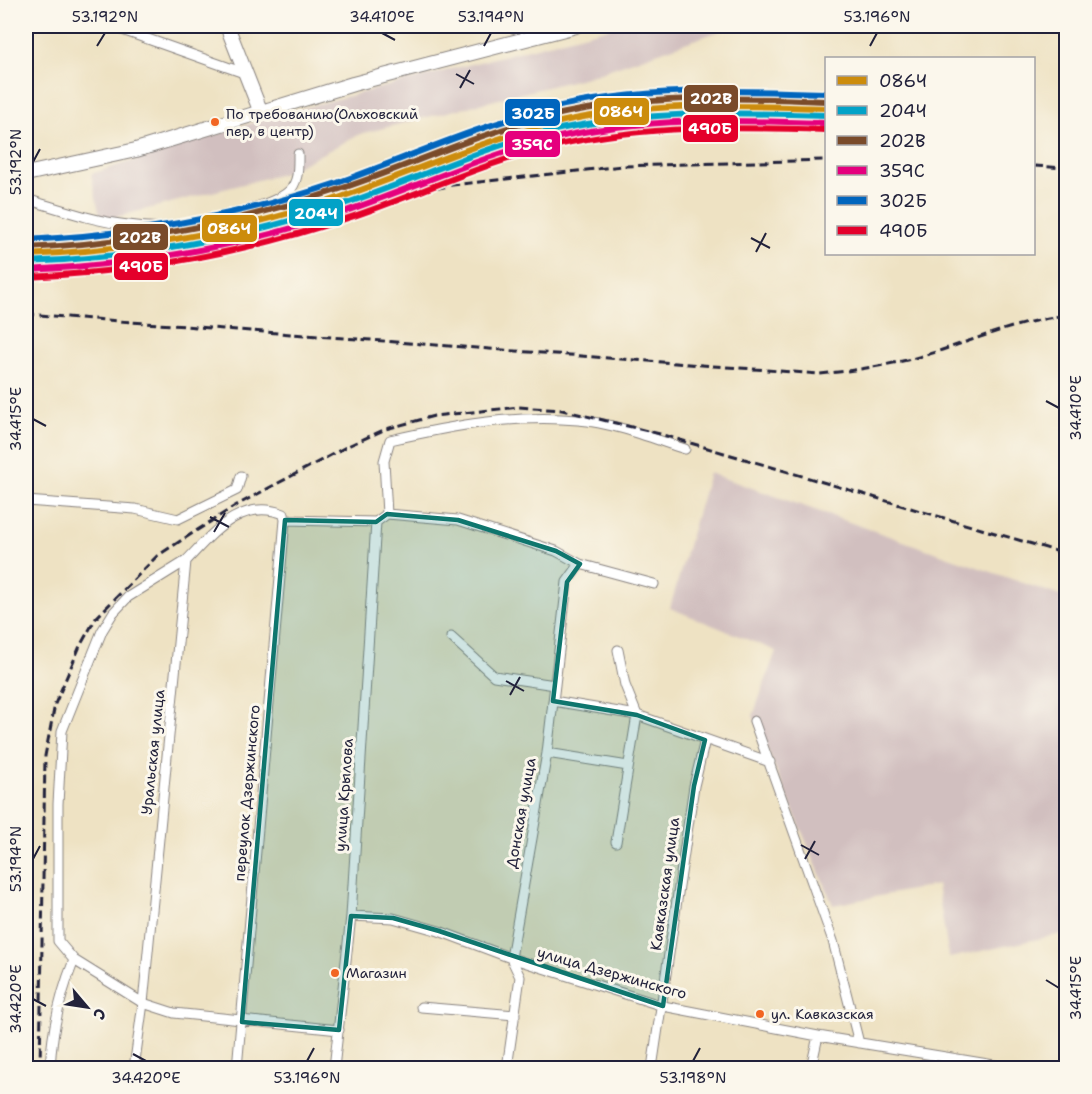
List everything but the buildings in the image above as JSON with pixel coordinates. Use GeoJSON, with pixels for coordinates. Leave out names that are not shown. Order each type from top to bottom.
{"type":"FeatureCollection","features":[{"type":"Feature","properties":{"kind":"street"},"geometry":{"type":"LineString","coordinates":[[111,26],[244,74]]}},
{"type":"Feature","properties":{"kind":"street"},"geometry":{"type":"LineString","coordinates":[[227,26],[260,110]]}},
{"type":"Feature","properties":{"kind":"street"},"geometry":{"type":"LineString","coordinates":[[26,174],[136,150],[260,110],[576,26]]}},
{"type":"Feature","properties":{"kind":"street"},"geometry":{"type":"LineString","coordinates":[[26,199],[64,209],[90,220],[130,226],[168,227],[256,207],[288,192],[297,177],[298,154]]}},
{"type":"Feature","properties":{"kind":"street"},"geometry":{"type":"LineString","coordinates":[[387,514],[384,461],[390,440],[478,421],[579,420],[628,431],[685,449]]}},
{"type":"Feature","properties":{"kind":"street"},"geometry":{"type":"LineString","coordinates":[[26,501],[135,509],[178,519],[237,490],[242,476]]}},
{"type":"Feature","properties":{"kind":"street"},"geometry":{"type":"LineString","coordinates":[[339,1030],[242,1022],[174,1013],[143,1003],[74,960],[58,941],[58,804],[62,730],[102,631],[113,613],[128,597],[186,561],[214,532],[234,516],[252,509],[271,509],[284,514],[285,520],[376,522],[387,514],[459,520],[556,551],[580,564],[654,584]]}},
{"type":"Feature","properties":{"kind":"street","name":"переулок Дзержинского"},"geometry":{"type":"LineString","coordinates":[[237,1068],[285,520]]}},
{"type":"Feature","properties":{"kind":"street","name":"улица Крылова"},"geometry":{"type":"LineString","coordinates":[[334,1068],[351,916],[376,522]]}},
{"type":"Feature","properties":{"kind":"street","name":"Уральская улица"},"geometry":{"type":"LineString","coordinates":[[134,1068],[143,1003],[186,561]]}},
{"type":"Feature","properties":{"kind":"street","name":"Донская улица"},"geometry":{"type":"LineString","coordinates":[[507,1068],[520,977],[511,958],[547,753],[567,582],[580,564]]}},
{"type":"Feature","properties":{"kind":"street"},"geometry":{"type":"LineString","coordinates":[[451,637],[494,676],[555,685]]}},
{"type":"Feature","properties":{"kind":"street"},"geometry":{"type":"LineString","coordinates":[[616,842],[637,715],[625,685],[618,650]]}},
{"type":"Feature","properties":{"kind":"street"},"geometry":{"type":"LineString","coordinates":[[553,701],[637,715],[770,762]]}},
{"type":"Feature","properties":{"kind":"street"},"geometry":{"type":"LineString","coordinates":[[754,721],[833,941],[859,1043]]}},
{"type":"Feature","properties":{"kind":"street","name":"Кавказская улица"},"geometry":{"type":"LineString","coordinates":[[652,1068],[694,786],[705,740]]}},
{"type":"Feature","properties":{"kind":"street"},"geometry":{"type":"LineString","coordinates":[[547,753],[628,766]]}},
{"type":"Feature","properties":{"kind":"street","name":"улица Дзержинского"},"geometry":{"type":"LineString","coordinates":[[351,916],[393,918],[439,931],[511,958],[663,1006],[818,1036],[1012,1068]]}},
{"type":"Feature","properties":{"kind":"street"},"geometry":{"type":"LineString","coordinates":[[50,1068],[52,1037],[66,978],[74,960]]}},
{"type":"Feature","properties":{"kind":"street"},"geometry":{"type":"LineString","coordinates":[[421,1007],[514,1015]]}},
{"type":"Feature","properties":{"kind":"street"},"geometry":{"type":"LineString","coordinates":[[812,1068],[818,1036]]}},
{"type":"Feature","properties":{"kind":"highlighted area"},"geometry":{"type":"Polygon","coordinates":[[[387,514],[458,520],[556,551],[580,564],[567,582],[553,701],[637,715],[705,740],[694,786],[663,1006],[439,931],[393,918],[351,916],[339,1030],[242,1022],[285,520],[376,522],[387,514]]]}},
{"type":"Feature","properties":{"kind":"shaded area"},"geometry":{"type":"Polygon","coordinates":[[[617,26],[734,26],[587,77],[360,134],[285,173],[101,221],[91,174],[280,114],[617,26]]]}},
{"type":"Feature","properties":{"kind":"shaded area"},"geometry":{"type":"Polygon","coordinates":[[[709,473],[1066,598],[1066,933],[949,958],[937,885],[833,905],[753,716],[776,651],[670,608],[709,473]]]}},
{"type":"Feature","properties":{"kind":"railway"},"geometry":{"type":"LineString","coordinates":[[26,262],[144,253],[204,243],[452,185],[623,166],[825,160]]}},
{"type":"Feature","properties":{"kind":"railway"},"geometry":{"type":"LineString","coordinates":[[1035,166],[1066,168]]}},
{"type":"Feature","properties":{"kind":"railway"},"geometry":{"type":"LineString","coordinates":[[26,314],[820,374],[912,359],[1019,325],[1066,315]]}},
{"type":"Feature","properties":{"kind":"railway"},"geometry":{"type":"LineString","coordinates":[[40,1068],[45,756],[55,704],[80,646],[96,618],[157,556],[235,506],[350,445],[386,429],[434,416],[519,407],[562,410],[660,434],[1066,554]]}},
{"type":"Feature","properties":{"kind":"transit line","name":"302Б"},"geometry":{"type":"LineString","coordinates":[[26,240],[144,229],[261,206],[337,183],[441,143],[520,116],[581,102],[651,93],[756,91],[825,93]]}},
{"type":"Feature","properties":{"kind":"transit line","name":"202В"},"geometry":{"type":"LineString","coordinates":[[26,248],[105,242],[183,230],[260,213],[364,181],[523,123],[585,109],[688,99],[825,101]]}},
{"type":"Feature","properties":{"kind":"transit line","name":"086Ч"},"geometry":{"type":"LineString","coordinates":[[26,255],[146,244],[264,220],[341,197],[498,139],[585,117],[653,108],[757,106],[825,108]]}},
{"type":"Feature","properties":{"kind":"transit line","name":"204Ч"},"geometry":{"type":"LineString","coordinates":[[26,262],[147,251],[264,228],[368,196],[474,155],[555,130],[623,119],[690,114],[825,115]]}},
{"type":"Feature","properties":{"kind":"transit line","name":"359С"},"geometry":{"type":"LineString","coordinates":[[27,270],[148,259],[268,235],[372,202],[502,153],[588,131],[656,123],[757,121],[825,123]]}},
{"type":"Feature","properties":{"kind":"transit line","name":"490Б"},"geometry":{"type":"LineString","coordinates":[[27,277],[149,266],[269,242],[374,209],[505,160],[591,138],[691,129],[825,130]]}},
{"type":"Feature","properties":{"kind":"place","name":"По требованию(Ольховский пер, в центр)"},"geometry":{"type":"Point","coordinates":[215,122]}},
{"type":"Feature","properties":{"kind":"place","name":"Магазин"},"geometry":{"type":"Point","coordinates":[335,973]}},
{"type":"Feature","properties":{"kind":"place","name":"ул. Кавказская"},"geometry":{"type":"Point","coordinates":[760,1014]}}]}
